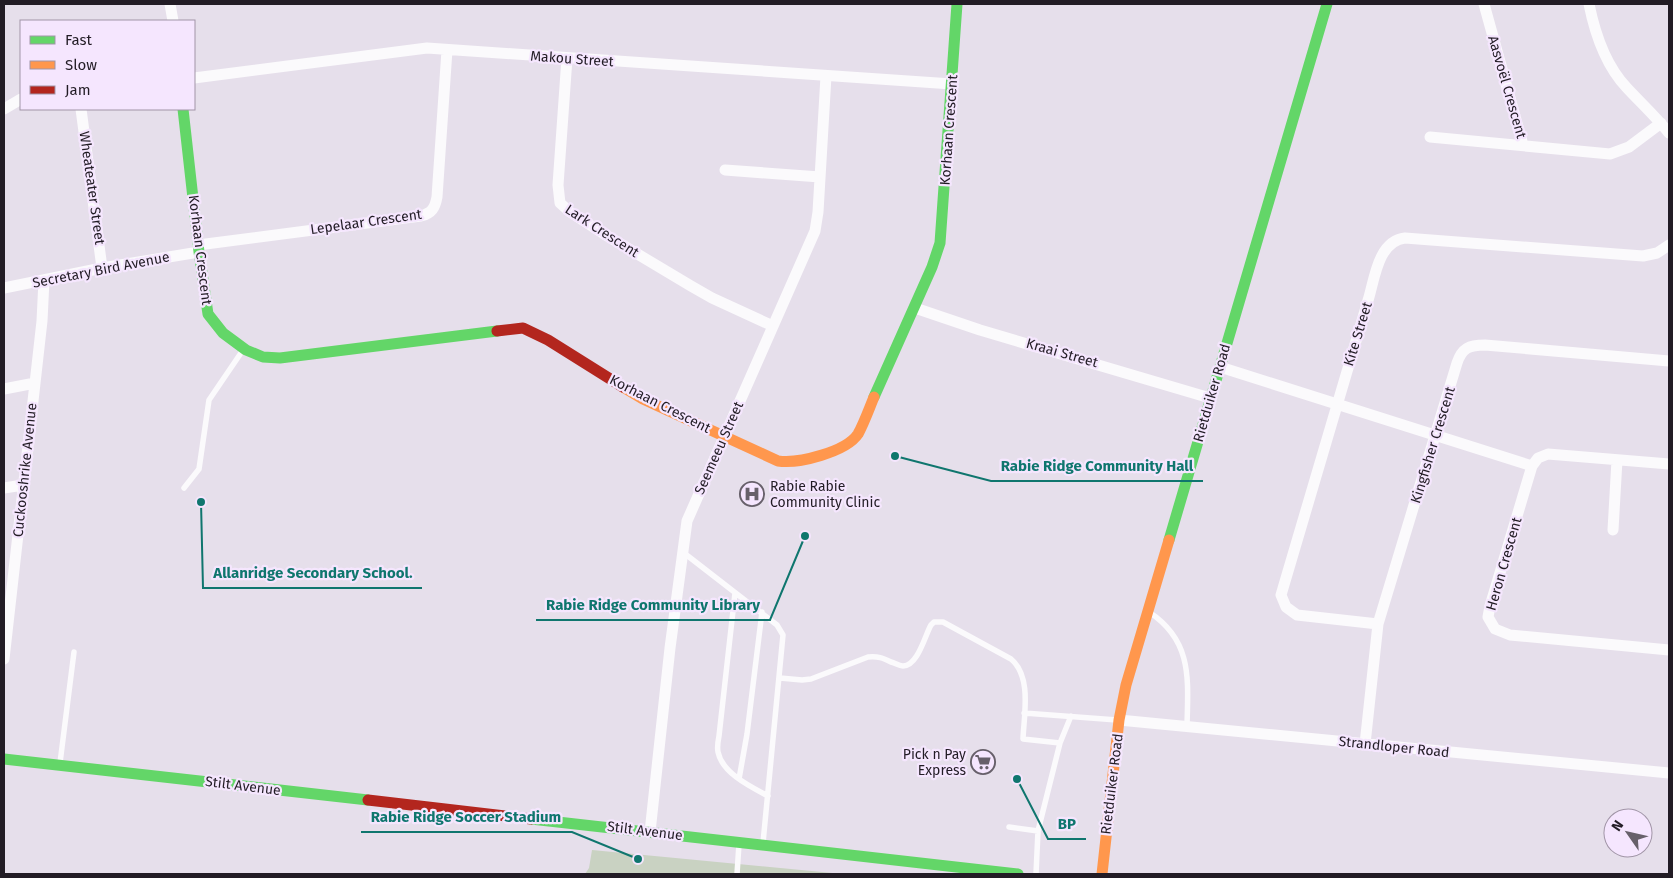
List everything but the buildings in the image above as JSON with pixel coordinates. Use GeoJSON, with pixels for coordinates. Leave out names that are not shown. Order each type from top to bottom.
{"type":"FeatureCollection","features":[{"type":"Feature","properties":{"kind":"street"},"geometry":{"type":"LineString","coordinates":[[170,4],[173,20]]}},
{"type":"Feature","properties":{"kind":"street","name":"Korhaan Crescent"},"geometry":{"type":"LineString","coordinates":[[183,110],[206,306],[210,318],[226,335],[259,356],[280,358],[523,328],[548,340],[643,399],[785,463],[800,462],[847,444],[854,439],[860,430],[932,268],[940,243],[957,4]]}},
{"type":"Feature","properties":{"kind":"street","name":"Rietduiker Road"},"geometry":{"type":"LineString","coordinates":[[1102,874],[1119,720],[1126,684],[1327,4]]}},
{"type":"Feature","properties":{"kind":"street","name":"Aasvoël Crescent"},"geometry":{"type":"LineString","coordinates":[[1484,4],[1523,145],[1610,154],[1629,147],[1661,123]]}},
{"type":"Feature","properties":{"kind":"street"},"geometry":{"type":"LineString","coordinates":[[1589,4],[1601,45],[1613,70],[1626,87],[1669,133]]}},
{"type":"Feature","properties":{"kind":"street","name":"Makou Street"},"geometry":{"type":"LineString","coordinates":[[195,78],[418,49],[952,84]]}},
{"type":"Feature","properties":{"kind":"street","name":"Lepelaar Crescent"},"geometry":{"type":"LineString","coordinates":[[198,248],[421,216],[431,212],[436,204],[437,197],[447,50]]}},
{"type":"Feature","properties":{"kind":"street","name":"Lark Crescent"},"geometry":{"type":"LineString","coordinates":[[567,58],[558,185],[560,203],[570,212],[604,234],[691,286],[772,326]]}},
{"type":"Feature","properties":{"kind":"street","name":"Seemeeu Street"},"geometry":{"type":"LineString","coordinates":[[650,832],[687,521],[815,231],[818,212],[826,76]]}},
{"type":"Feature","properties":{"kind":"street"},"geometry":{"type":"LineString","coordinates":[[4,109],[20,100]]}},
{"type":"Feature","properties":{"kind":"street","name":"Wheateater Street"},"geometry":{"type":"LineString","coordinates":[[81,110],[102,268]]}},
{"type":"Feature","properties":{"kind":"street"},"geometry":{"type":"LineString","coordinates":[[1430,137],[1523,145]]}},
{"type":"Feature","properties":{"kind":"street"},"geometry":{"type":"LineString","coordinates":[[725,170],[820,177]]}},
{"type":"Feature","properties":{"kind":"street","name":"Kite Street"},"geometry":{"type":"LineString","coordinates":[[1378,624],[1297,615],[1288,610],[1282,600],[1284,582],[1381,257],[1388,246],[1397,239],[1410,238],[1643,256],[1657,253],[1669,245]]}},
{"type":"Feature","properties":{"kind":"street","name":"Secretary Bird Avenue"},"geometry":{"type":"LineString","coordinates":[[4,288],[198,248]]}},
{"type":"Feature","properties":{"kind":"street","name":"Cuckooshrike Avenue"},"geometry":{"type":"LineString","coordinates":[[4,653],[42,321],[44,280]]}},
{"type":"Feature","properties":{"kind":"street","name":"Kraai Street"},"geometry":{"type":"LineString","coordinates":[[915,308],[980,330],[1210,398]]}},
{"type":"Feature","properties":{"kind":"street","name":"Kingfisher Crescent"},"geometry":{"type":"LineString","coordinates":[[1365,744],[1378,624],[1459,356],[1466,347],[1485,345],[1669,361]]}},
{"type":"Feature","properties":{"kind":"street"},"geometry":{"type":"LineString","coordinates":[[1220,367],[1532,466],[1538,458],[1548,454],[1669,464]]}},
{"type":"Feature","properties":{"kind":"street"},"geometry":{"type":"LineString","coordinates":[[4,388],[35,383]]}},
{"type":"Feature","properties":{"kind":"street"},"geometry":{"type":"LineString","coordinates":[[1613,530],[1617,460]]}},
{"type":"Feature","properties":{"kind":"street","name":"Heron Crescent"},"geometry":{"type":"LineString","coordinates":[[1532,466],[1490,606],[1488,617],[1492,626],[1502,633],[1510,635],[1669,650]]}},
{"type":"Feature","properties":{"kind":"street"},"geometry":{"type":"LineString","coordinates":[[4,488],[24,485]]}},
{"type":"Feature","properties":{"kind":"street","name":"Strandloper Road"},"geometry":{"type":"LineString","coordinates":[[1119,720],[1669,773]]}},
{"type":"Feature","properties":{"kind":"street","name":"Stilt Avenue"},"geometry":{"type":"LineString","coordinates":[[4,758],[1018,874]]}},
{"type":"Feature","properties":{"kind":"lane"},"geometry":{"type":"LineString","coordinates":[[184,488],[199,469],[208,400],[245,348]]}},
{"type":"Feature","properties":{"kind":"lane"},"geometry":{"type":"LineString","coordinates":[[682,552],[762,612],[777,625],[783,634],[763,845]]}},
{"type":"Feature","properties":{"kind":"lane"},"geometry":{"type":"LineString","coordinates":[[735,593],[718,752],[723,762],[739,778],[768,796]]}},
{"type":"Feature","properties":{"kind":"lane"},"geometry":{"type":"LineString","coordinates":[[1147,611],[1163,621],[1176,637],[1185,658],[1188,688],[1187,726]]}},
{"type":"Feature","properties":{"kind":"lane"},"geometry":{"type":"LineString","coordinates":[[739,778],[747,734],[762,612]]}},
{"type":"Feature","properties":{"kind":"lane"},"geometry":{"type":"LineString","coordinates":[[780,678],[807,680],[868,657],[877,656],[899,665],[906,665],[914,660],[921,649],[931,625],[934,622],[943,622],[1011,659],[1018,665],[1024,681],[1023,739],[1060,743]]}},
{"type":"Feature","properties":{"kind":"lane"},"geometry":{"type":"LineString","coordinates":[[60,765],[74,652]]}},
{"type":"Feature","properties":{"kind":"lane"},"geometry":{"type":"LineString","coordinates":[[1024,713],[1119,720]]}},
{"type":"Feature","properties":{"kind":"lane"},"geometry":{"type":"LineString","coordinates":[[1036,874],[1038,831],[1060,743],[1071,716]]}},
{"type":"Feature","properties":{"kind":"lane"},"geometry":{"type":"LineString","coordinates":[[1009,827],[1038,831]]}},
{"type":"Feature","properties":{"kind":"lane"},"geometry":{"type":"LineString","coordinates":[[737,874],[740,842]]}},
{"type":"Feature","properties":{"kind":"green space"},"geometry":{"type":"Polygon","coordinates":[[[592,850],[843,874],[585,874],[589,868],[592,850]]]}},
{"type":"Feature","properties":{"kind":"traffic: fast"},"geometry":{"type":"LineString","coordinates":[[874,397],[932,267],[940,243],[957,4]]}},
{"type":"Feature","properties":{"kind":"traffic: fast"},"geometry":{"type":"LineString","coordinates":[[1169,540],[1327,4]]}},
{"type":"Feature","properties":{"kind":"traffic: fast"},"geometry":{"type":"LineString","coordinates":[[183,110],[208,314],[223,333],[246,350],[263,357],[280,358],[497,331]]}},
{"type":"Feature","properties":{"kind":"traffic: fast"},"geometry":{"type":"LineString","coordinates":[[4,759],[368,800]]}},
{"type":"Feature","properties":{"kind":"traffic: fast"},"geometry":{"type":"LineString","coordinates":[[531,819],[1018,874]]}},
{"type":"Feature","properties":{"kind":"traffic: slow"},"geometry":{"type":"LineString","coordinates":[[623,387],[643,399],[778,461],[809,459],[843,446],[858,434],[874,397]]}},
{"type":"Feature","properties":{"kind":"traffic: slow"},"geometry":{"type":"LineString","coordinates":[[1102,874],[1119,720],[1126,685],[1169,540]]}},
{"type":"Feature","properties":{"kind":"traffic: jam"},"geometry":{"type":"LineString","coordinates":[[497,331],[523,328],[548,340],[623,387]]}},
{"type":"Feature","properties":{"kind":"traffic: jam"},"geometry":{"type":"LineString","coordinates":[[368,800],[531,819]]}},
{"type":"Feature","properties":{"kind":"place","name":"Rabie Ridge Community Hall"},"geometry":{"type":"Point","coordinates":[895,456]}},
{"type":"Feature","properties":{"kind":"place","name":"Rabie Rabie Community Clinic"},"geometry":{"type":"Point","coordinates":[752,494]}},
{"type":"Feature","properties":{"kind":"place","name":"Allanridge Secondary School."},"geometry":{"type":"Point","coordinates":[201,502]}},
{"type":"Feature","properties":{"kind":"place","name":"Rabie Ridge Community Library"},"geometry":{"type":"Point","coordinates":[805,536]}},
{"type":"Feature","properties":{"kind":"place","name":"Pick n Pay Express"},"geometry":{"type":"Point","coordinates":[983,762]}},
{"type":"Feature","properties":{"kind":"place","name":"BP"},"geometry":{"type":"Point","coordinates":[1017,779]}},
{"type":"Feature","properties":{"kind":"place","name":"Rabie Ridge Soccer Stadium"},"geometry":{"type":"Point","coordinates":[638,859]}}]}
